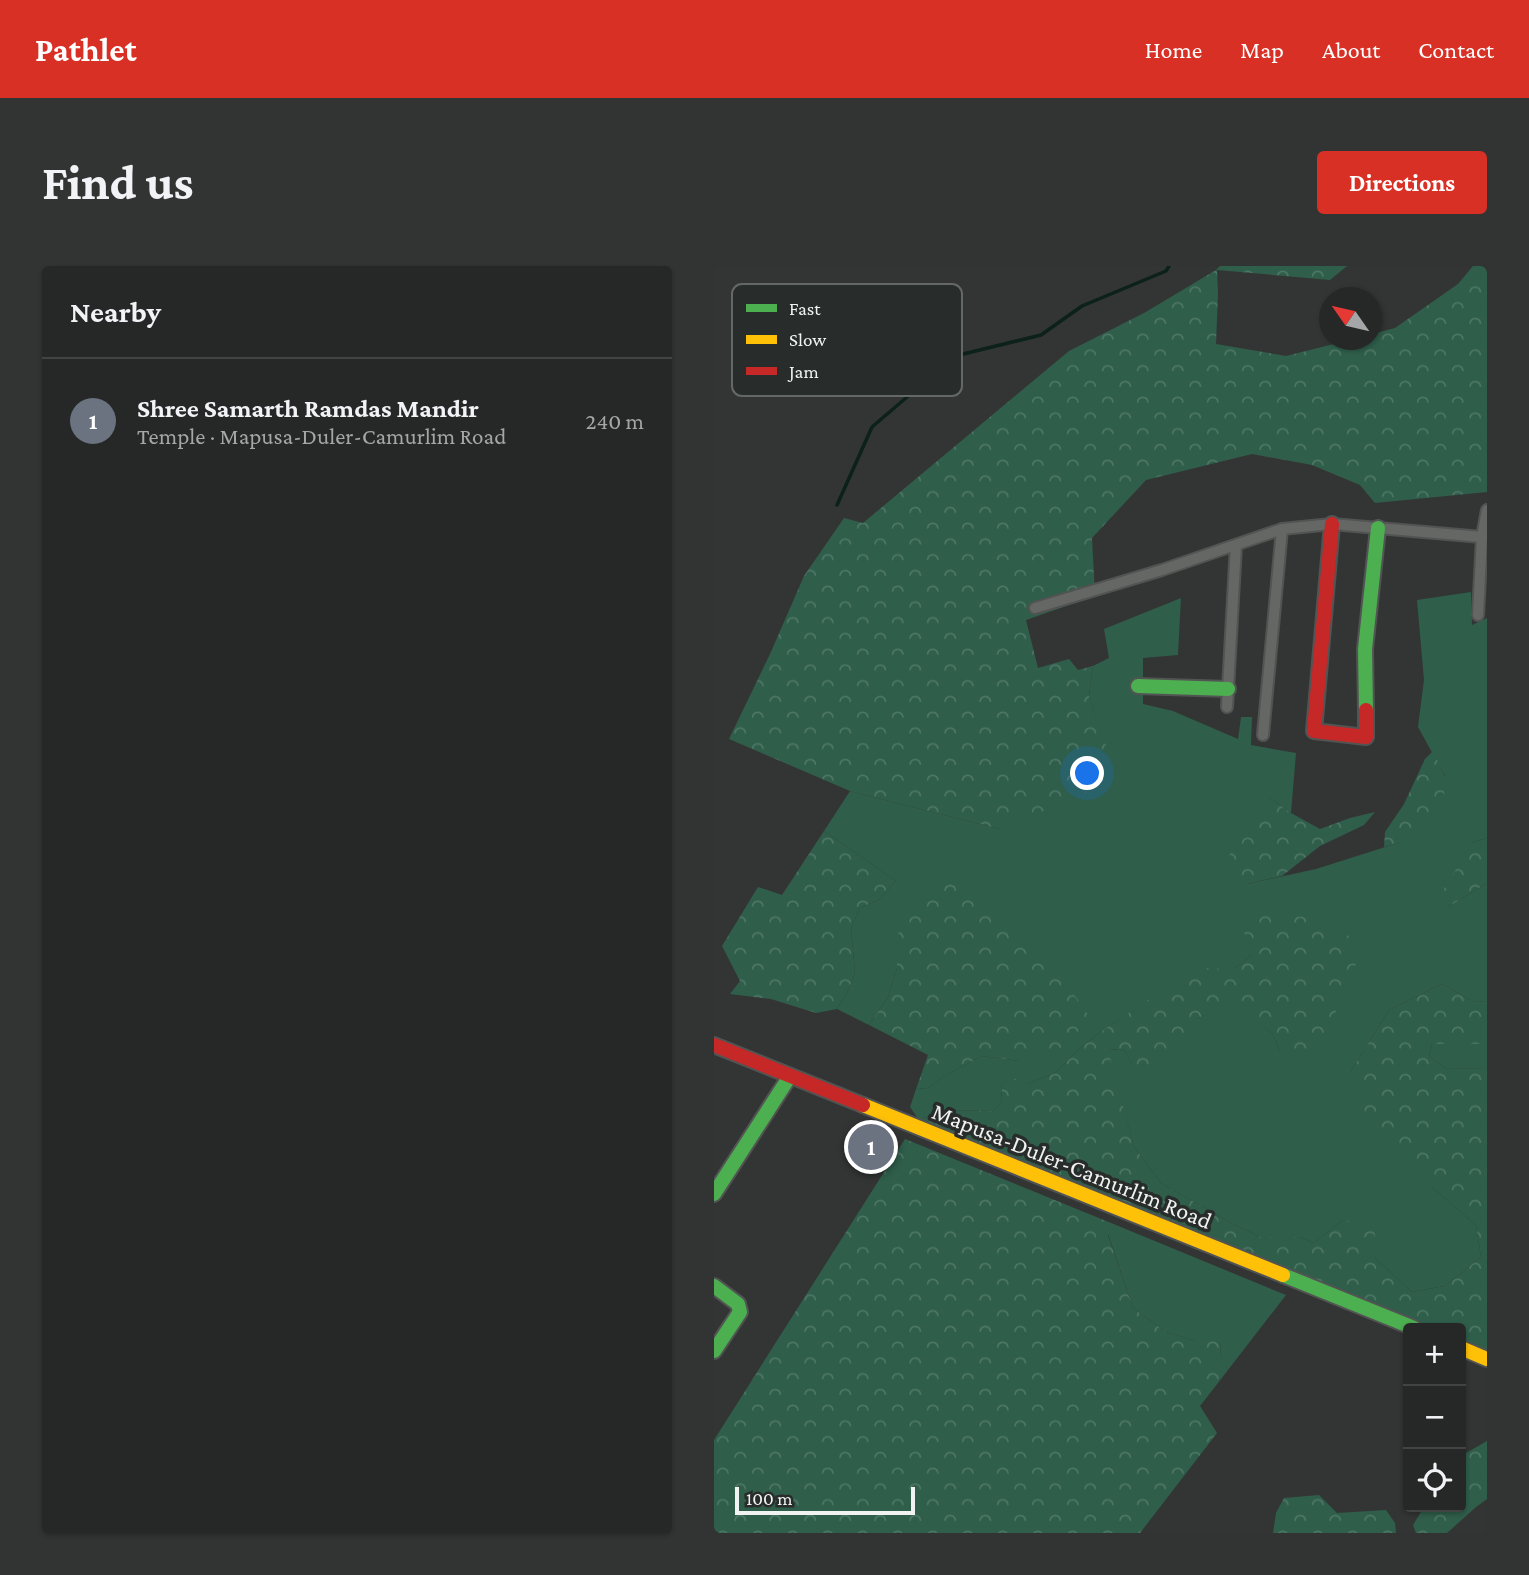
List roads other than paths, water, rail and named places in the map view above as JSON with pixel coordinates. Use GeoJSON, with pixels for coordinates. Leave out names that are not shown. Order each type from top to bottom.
{"type":"FeatureCollection","features":[{"type":"Feature","properties":{"kind":"street"},"geometry":{"type":"LineString","coordinates":[[1478,615],[1482,537],[1487,510]]}},
{"type":"Feature","properties":{"kind":"street"},"geometry":{"type":"LineString","coordinates":[[1035,608],[1162,570],[1282,529],[1332,524],[1482,537]]}},
{"type":"Feature","properties":{"kind":"street"},"geometry":{"type":"LineString","coordinates":[[1332,524],[1314,731],[1366,737],[1365,649],[1378,528]]}},
{"type":"Feature","properties":{"kind":"street"},"geometry":{"type":"LineString","coordinates":[[1263,735],[1282,529]]}},
{"type":"Feature","properties":{"kind":"street"},"geometry":{"type":"LineString","coordinates":[[1227,707],[1236,545]]}},
{"type":"Feature","properties":{"kind":"street"},"geometry":{"type":"LineString","coordinates":[[1138,686],[1228,688]]}},
{"type":"Feature","properties":{"kind":"street","name":"Mapusa-Duler-Camurlim Road"},"geometry":{"type":"LineString","coordinates":[[714,1045],[1403,1324]]}},
{"type":"Feature","properties":{"kind":"street"},"geometry":{"type":"LineString","coordinates":[[714,1194],[790,1076]]}},
{"type":"Feature","properties":{"kind":"street"},"geometry":{"type":"LineString","coordinates":[[714,1286],[738,1304],[740,1312],[714,1351]]}},
{"type":"Feature","properties":{"kind":"street"},"geometry":{"type":"LineString","coordinates":[[1466,1350],[1487,1359]]}},
{"type":"Feature","properties":{"kind":"waterway"},"geometry":{"type":"LineString","coordinates":[[962,354],[1041,335],[1082,306],[1166,271],[1169,266]]}},
{"type":"Feature","properties":{"kind":"waterway"},"geometry":{"type":"LineString","coordinates":[[837,505],[872,427],[908,396]]}},
{"type":"Feature","properties":{"kind":"place","name":"Shree Samarth Ramdas Mandir"},"geometry":{"type":"Point","coordinates":[871,1147]}}]}
